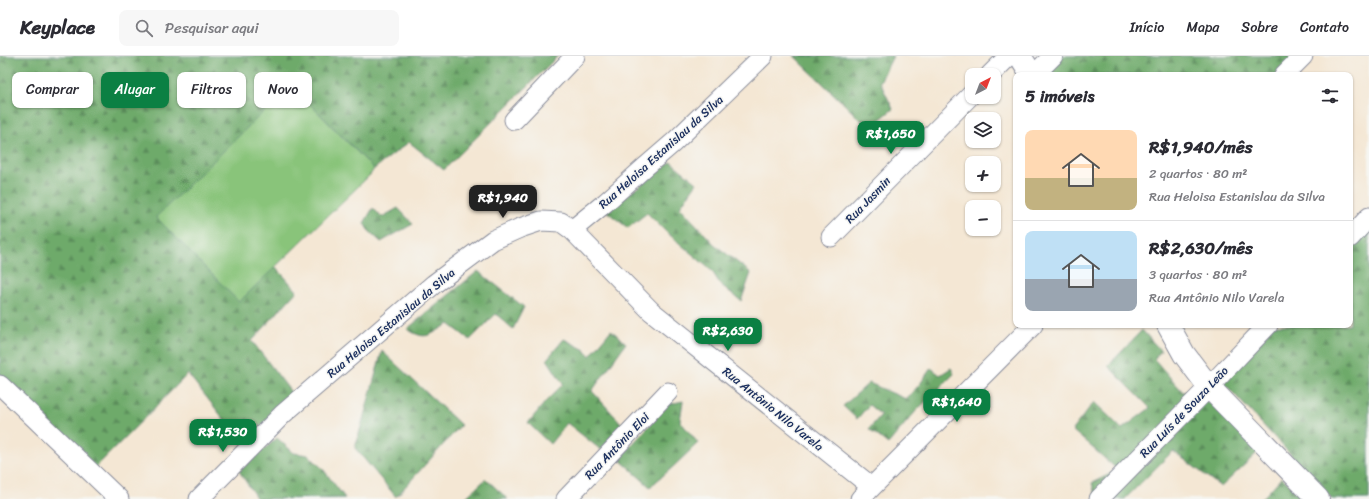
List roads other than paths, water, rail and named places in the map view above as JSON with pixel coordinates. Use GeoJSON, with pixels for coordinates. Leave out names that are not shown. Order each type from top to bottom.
{"type":"FeatureCollection","features":[{"type":"Feature","properties":{"kind":"main road"},"geometry":{"type":"LineString","coordinates":[[1020,56],[1031,72]]}},
{"type":"Feature","properties":{"kind":"main road"},"geometry":{"type":"LineString","coordinates":[[1170,328],[1184,354],[1209,387],[1318,499]]}},
{"type":"Feature","properties":{"kind":"street"},"geometry":{"type":"LineString","coordinates":[[514,120],[575,56]]}},
{"type":"Feature","properties":{"kind":"street","name":"Rua Heloisa Estanislau da Silva"},"geometry":{"type":"LineString","coordinates":[[199,499],[283,414],[434,284],[493,240],[520,228],[541,221],[561,222],[572,230],[673,144],[763,56]]}},
{"type":"Feature","properties":{"kind":"street"},"geometry":{"type":"LineString","coordinates":[[997,68],[1009,56]]}},
{"type":"Feature","properties":{"kind":"street"},"geometry":{"type":"LineString","coordinates":[[1036,72],[1054,56]]}},
{"type":"Feature","properties":{"kind":"street"},"geometry":{"type":"LineString","coordinates":[[1287,72],[1304,56]]}},
{"type":"Feature","properties":{"kind":"street","name":"Rua Jasmin"},"geometry":{"type":"LineString","coordinates":[[831,238],[965,101]]}},
{"type":"Feature","properties":{"kind":"street"},"geometry":{"type":"LineString","coordinates":[[1353,235],[1369,217]]}},
{"type":"Feature","properties":{"kind":"street","name":"Rua Antônio Nilo Varela"},"geometry":{"type":"LineString","coordinates":[[572,230],[651,311],[866,493]]}},
{"type":"Feature","properties":{"kind":"street"},"geometry":{"type":"LineString","coordinates":[[866,493],[1030,328]]}},
{"type":"Feature","properties":{"kind":"street","name":"Rua Luís de Souza Leão"},"geometry":{"type":"LineString","coordinates":[[1099,499],[1265,328]]}},
{"type":"Feature","properties":{"kind":"street"},"geometry":{"type":"LineString","coordinates":[[0,385],[119,499]]}},
{"type":"Feature","properties":{"kind":"street","name":"Rua Antônio Eloi"},"geometry":{"type":"LineString","coordinates":[[566,499],[668,392]]}}]}
